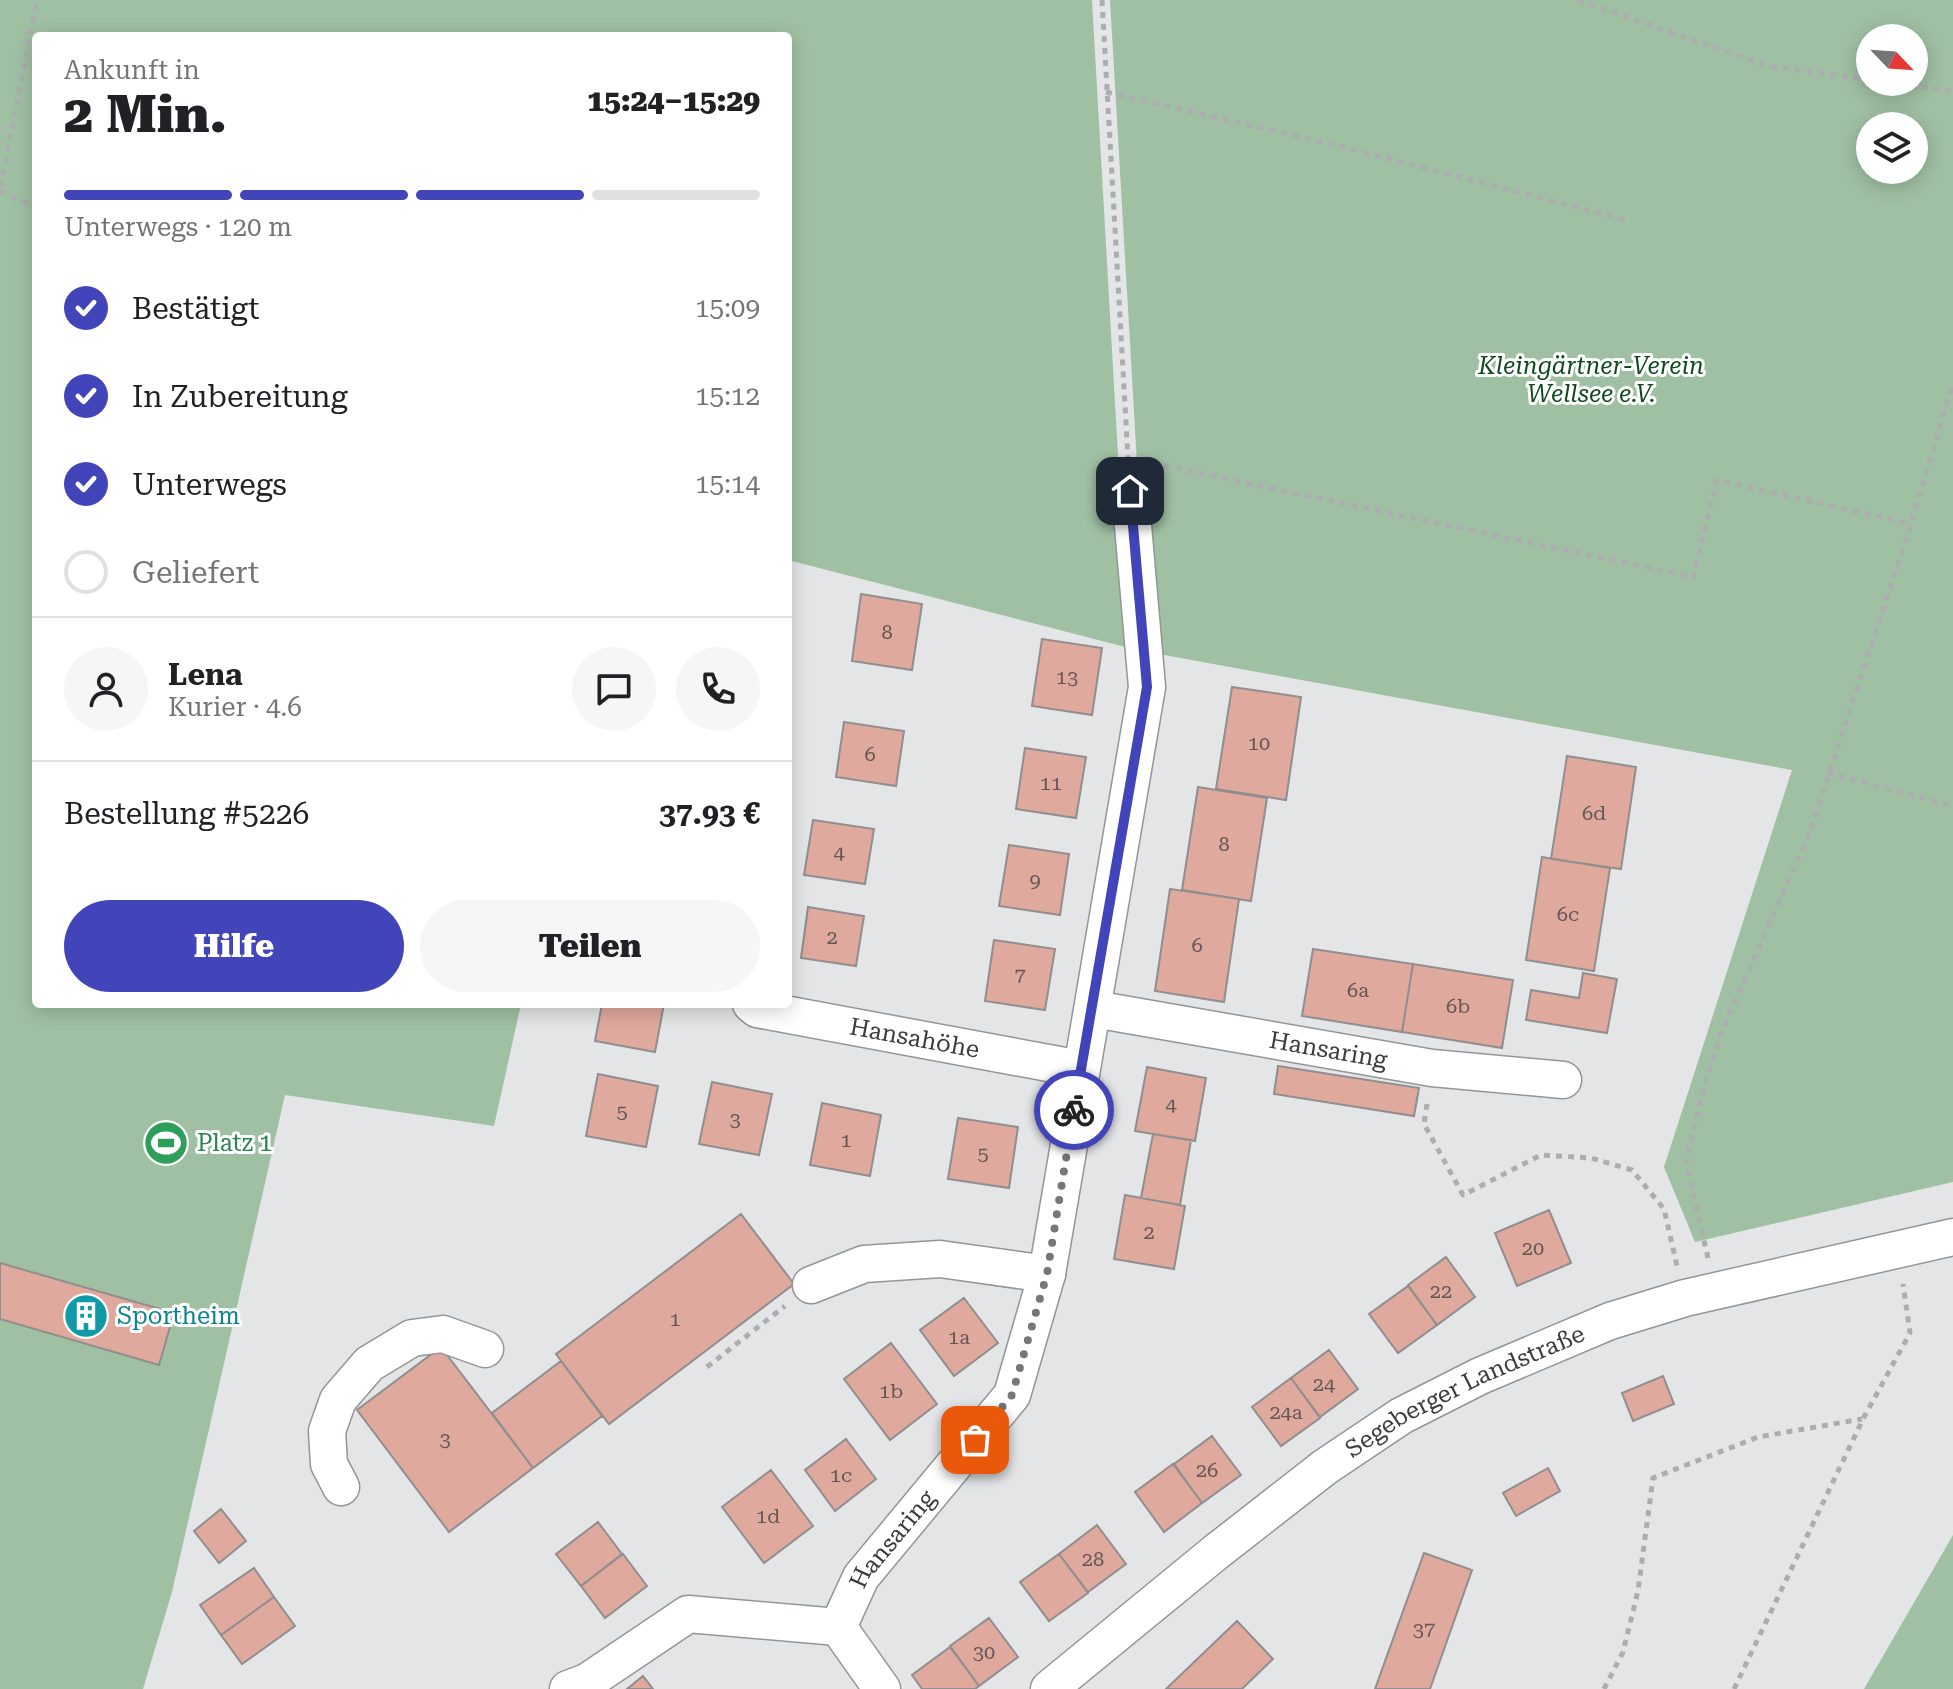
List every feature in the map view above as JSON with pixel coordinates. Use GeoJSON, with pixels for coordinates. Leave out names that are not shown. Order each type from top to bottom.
{"type":"FeatureCollection","features":[{"type":"Feature","properties":{"kind":"street","name":"Hansaring"},"geometry":{"type":"LineString","coordinates":[[838,1627],[861,1577],[1012,1395],[1047,1274],[1147,687],[1129,475]]}},
{"type":"Feature","properties":{"kind":"street","name":"Hansahöhe"},"geometry":{"type":"LineString","coordinates":[[756,1008],[1081,1069]]}},
{"type":"Feature","properties":{"kind":"street","name":"Hansaring"},"geometry":{"type":"LineString","coordinates":[[1094,1009],[1432,1068],[1563,1080]]}},
{"type":"Feature","properties":{"kind":"street","name":"Segeberger Landstraße"},"geometry":{"type":"LineString","coordinates":[[1049,1689],[1325,1467],[1401,1416],[1480,1376],[1610,1321],[1700,1294],[1953,1237]]}},
{"type":"Feature","properties":{"kind":"street"},"geometry":{"type":"LineString","coordinates":[[811,1285],[864,1264],[940,1259],[1047,1274]]}},
{"type":"Feature","properties":{"kind":"street"},"geometry":{"type":"LineString","coordinates":[[341,1487],[329,1464],[327,1431],[338,1400],[369,1364],[412,1338],[443,1334],[485,1349]]}},
{"type":"Feature","properties":{"kind":"street"},"geometry":{"type":"LineString","coordinates":[[568,1689],[587,1682],[688,1614],[838,1627],[882,1689]]}},
{"type":"Feature","properties":{"kind":"path"},"geometry":{"type":"LineString","coordinates":[[32,206],[0,189],[37,0]]}},
{"type":"Feature","properties":{"kind":"path"},"geometry":{"type":"LineString","coordinates":[[1102,0],[1129,475],[1693,577],[1717,480],[1911,524]]}},
{"type":"Feature","properties":{"kind":"path"},"geometry":{"type":"LineString","coordinates":[[1578,0],[1767,66],[1856,78]]}},
{"type":"Feature","properties":{"kind":"path"},"geometry":{"type":"LineString","coordinates":[[1928,88],[1953,91]]}},
{"type":"Feature","properties":{"kind":"path"},"geometry":{"type":"LineString","coordinates":[[1106,92],[1340,146],[1626,220]]}},
{"type":"Feature","properties":{"kind":"path"},"geometry":{"type":"LineString","coordinates":[[1700,1294],[1686,1163],[1700,1102],[1720,1035],[1810,832],[1911,524],[1953,383]]}},
{"type":"Feature","properties":{"kind":"path"},"geometry":{"type":"LineString","coordinates":[[1827,773],[1953,806]]}},
{"type":"Feature","properties":{"kind":"path"},"geometry":{"type":"LineString","coordinates":[[1432,1068],[1424,1124],[1463,1195],[1541,1155],[1591,1158],[1632,1170],[1664,1209],[1700,1294]]}},
{"type":"Feature","properties":{"kind":"path"},"geometry":{"type":"LineString","coordinates":[[1734,1689],[1863,1419],[1910,1333],[1898,1250]]}},
{"type":"Feature","properties":{"kind":"path"},"geometry":{"type":"LineString","coordinates":[[707,1367],[811,1285]]}},
{"type":"Feature","properties":{"kind":"path"},"geometry":{"type":"LineString","coordinates":[[1604,1689],[1623,1652],[1638,1591],[1653,1478],[1758,1437],[1863,1419]]}},
{"type":"Feature","properties":{"kind":"green space"},"geometry":{"type":"Polygon","coordinates":[[[0,0],[1092,0],[1129,648],[792,561],[792,32],[32,32],[32,1008],[520,1008],[494,1126],[285,1095],[172,1592],[143,1689],[0,1689],[0,0]]]}},
{"type":"Feature","properties":{"kind":"green space","name":"Kleingärtner-Verein Wellsee e.V."},"geometry":{"type":"Polygon","coordinates":[[[1110,0],[1953,0],[1953,1182],[1695,1242],[1664,1167],[1792,770],[1148,652],[1110,0]]]}},
{"type":"Feature","properties":{"kind":"green space"},"geometry":{"type":"Polygon","coordinates":[[[1953,1535],[1953,1689],[1864,1689],[1953,1535]]]}},
{"type":"Feature","properties":{"kind":"building"},"geometry":{"type":"Polygon","coordinates":[[[861,594],[922,604],[912,670],[852,661],[861,594]]]}},
{"type":"Feature","properties":{"kind":"building"},"geometry":{"type":"Polygon","coordinates":[[[1042,639],[1102,648],[1092,715],[1032,706],[1042,639]]]}},
{"type":"Feature","properties":{"kind":"building"},"geometry":{"type":"Polygon","coordinates":[[[1232,687],[1301,697],[1286,800],[1216,789],[1232,687]]]}},
{"type":"Feature","properties":{"kind":"building"},"geometry":{"type":"Polygon","coordinates":[[[844,722],[904,731],[896,786],[836,777],[844,722]]]}},
{"type":"Feature","properties":{"kind":"building"},"geometry":{"type":"Polygon","coordinates":[[[1025,748],[1086,757],[1076,818],[1016,809],[1025,748]]]}},
{"type":"Feature","properties":{"kind":"building"},"geometry":{"type":"Polygon","coordinates":[[[1567,756],[1636,767],[1621,869],[1551,859],[1567,756]]]}},
{"type":"Feature","properties":{"kind":"building"},"geometry":{"type":"Polygon","coordinates":[[[1198,787],[1267,798],[1251,901],[1182,890],[1198,787]]]}},
{"type":"Feature","properties":{"kind":"building"},"geometry":{"type":"Polygon","coordinates":[[[813,820],[874,829],[865,884],[804,875],[813,820]]]}},
{"type":"Feature","properties":{"kind":"building"},"geometry":{"type":"Polygon","coordinates":[[[1009,845],[1069,854],[1060,915],[999,906],[1009,845]]]}},
{"type":"Feature","properties":{"kind":"building"},"geometry":{"type":"Polygon","coordinates":[[[1542,857],[1610,868],[1594,971],[1526,960],[1542,857]]]}},
{"type":"Feature","properties":{"kind":"building"},"geometry":{"type":"Polygon","coordinates":[[[1170,889],[1239,899],[1224,1002],[1155,991],[1170,889]]]}},
{"type":"Feature","properties":{"kind":"building"},"geometry":{"type":"Polygon","coordinates":[[[808,907],[864,916],[856,966],[801,958],[808,907]]]}},
{"type":"Feature","properties":{"kind":"building"},"geometry":{"type":"Polygon","coordinates":[[[994,940],[1055,949],[1045,1010],[985,1001],[994,940]]]}},
{"type":"Feature","properties":{"kind":"building"},"geometry":{"type":"Polygon","coordinates":[[[1313,949],[1413,964],[1402,1032],[1302,1016],[1313,949]]]}},
{"type":"Feature","properties":{"kind":"building"},"geometry":{"type":"Polygon","coordinates":[[[1413,964],[1513,980],[1502,1048],[1402,1032],[1413,964]]]}},
{"type":"Feature","properties":{"kind":"building"},"geometry":{"type":"Polygon","coordinates":[[[1583,973],[1617,979],[1607,1033],[1526,1020],[1531,990],[1579,998],[1583,973]]]}},
{"type":"Feature","properties":{"kind":"building"},"geometry":{"type":"Polygon","coordinates":[[[601,1008],[663,1008],[655,1052],[595,1041],[601,1008]]]}},
{"type":"Feature","properties":{"kind":"building"},"geometry":{"type":"Polygon","coordinates":[[[1278,1066],[1419,1088],[1414,1116],[1274,1094],[1278,1066]]]}},
{"type":"Feature","properties":{"kind":"building"},"geometry":{"type":"Polygon","coordinates":[[[1147,1067],[1206,1078],[1195,1141],[1135,1131],[1147,1067]]]}},
{"type":"Feature","properties":{"kind":"building"},"geometry":{"type":"Polygon","coordinates":[[[598,1074],[658,1086],[646,1147],[586,1136],[598,1074]]]}},
{"type":"Feature","properties":{"kind":"building"},"geometry":{"type":"Polygon","coordinates":[[[712,1082],[772,1094],[759,1155],[699,1144],[712,1082]]]}},
{"type":"Feature","properties":{"kind":"building"},"geometry":{"type":"Polygon","coordinates":[[[822,1103],[881,1115],[870,1176],[810,1165],[822,1103]]]}},
{"type":"Feature","properties":{"kind":"building"},"geometry":{"type":"Polygon","coordinates":[[[958,1118],[1018,1127],[1009,1188],[948,1179],[958,1118]]]}},
{"type":"Feature","properties":{"kind":"building"},"geometry":{"type":"Polygon","coordinates":[[[1153,1134],[1191,1140],[1180,1205],[1141,1198],[1153,1134]]]}},
{"type":"Feature","properties":{"kind":"building"},"geometry":{"type":"Polygon","coordinates":[[[1125,1195],[1185,1206],[1174,1269],[1114,1259],[1125,1195]]]}},
{"type":"Feature","properties":{"kind":"building"},"geometry":{"type":"Polygon","coordinates":[[[1549,1210],[1571,1263],[1517,1286],[1495,1233],[1549,1210]]]}},
{"type":"Feature","properties":{"kind":"building"},"geometry":{"type":"Polygon","coordinates":[[[741,1214],[794,1284],[609,1424],[556,1354],[741,1214]]]}},
{"type":"Feature","properties":{"kind":"building"},"geometry":{"type":"Polygon","coordinates":[[[1446,1257],[1475,1297],[1437,1325],[1408,1285],[1446,1257]]]}},
{"type":"Feature","properties":{"kind":"building","name":"Sportheim"},"geometry":{"type":"Polygon","coordinates":[[[0,1263],[174,1313],[159,1365],[0,1319],[0,1263]]]}},
{"type":"Feature","properties":{"kind":"building"},"geometry":{"type":"Polygon","coordinates":[[[1408,1286],[1437,1325],[1398,1353],[1369,1314],[1408,1286]]]}},
{"type":"Feature","properties":{"kind":"building"},"geometry":{"type":"Polygon","coordinates":[[[964,1298],[998,1343],[954,1376],[920,1330],[964,1298]]]}},
{"type":"Feature","properties":{"kind":"building"},"geometry":{"type":"Polygon","coordinates":[[[891,1343],[937,1404],[890,1440],[844,1379],[891,1343]]]}},
{"type":"Feature","properties":{"kind":"building"},"geometry":{"type":"Polygon","coordinates":[[[441,1347],[533,1468],[449,1532],[357,1410],[441,1347]]]}},
{"type":"Feature","properties":{"kind":"building"},"geometry":{"type":"Polygon","coordinates":[[[1329,1350],[1358,1389],[1320,1417],[1291,1378],[1329,1350]]]}},
{"type":"Feature","properties":{"kind":"building"},"geometry":{"type":"Polygon","coordinates":[[[561,1361],[602,1416],[533,1468],[492,1413],[561,1361]]]}},
{"type":"Feature","properties":{"kind":"building"},"geometry":{"type":"Polygon","coordinates":[[[1663,1376],[1674,1404],[1633,1421],[1622,1393],[1663,1376]]]}},
{"type":"Feature","properties":{"kind":"building"},"geometry":{"type":"Polygon","coordinates":[[[1291,1378],[1320,1418],[1281,1446],[1252,1407],[1291,1378]]]}},
{"type":"Feature","properties":{"kind":"building"},"geometry":{"type":"Polygon","coordinates":[[[1212,1436],[1241,1475],[1202,1503],[1174,1464],[1212,1436]]]}},
{"type":"Feature","properties":{"kind":"building"},"geometry":{"type":"Polygon","coordinates":[[[846,1439],[876,1479],[835,1511],[805,1470],[846,1439]]]}},
{"type":"Feature","properties":{"kind":"building"},"geometry":{"type":"Polygon","coordinates":[[[1173,1464],[1202,1503],[1164,1532],[1135,1492],[1173,1464]]]}},
{"type":"Feature","properties":{"kind":"building"},"geometry":{"type":"Polygon","coordinates":[[[1548,1468],[1560,1491],[1516,1516],[1503,1493],[1548,1468]]]}},
{"type":"Feature","properties":{"kind":"building"},"geometry":{"type":"Polygon","coordinates":[[[771,1470],[813,1526],[764,1563],[722,1507],[771,1470]]]}},
{"type":"Feature","properties":{"kind":"building"},"geometry":{"type":"Polygon","coordinates":[[[221,1509],[246,1541],[219,1563],[194,1531],[221,1509]]]}},
{"type":"Feature","properties":{"kind":"building"},"geometry":{"type":"Polygon","coordinates":[[[598,1522],[622,1554],[581,1586],[556,1554],[598,1522]]]}},
{"type":"Feature","properties":{"kind":"building"},"geometry":{"type":"Polygon","coordinates":[[[1097,1525],[1126,1564],[1088,1592],[1059,1554],[1097,1525]]]}},
{"type":"Feature","properties":{"kind":"building"},"geometry":{"type":"Polygon","coordinates":[[[1424,1553],[1472,1570],[1430,1689],[1375,1689],[1424,1553]]]}},
{"type":"Feature","properties":{"kind":"building"},"geometry":{"type":"Polygon","coordinates":[[[623,1554],[647,1586],[605,1618],[581,1586],[623,1554]]]}},
{"type":"Feature","properties":{"kind":"building"},"geometry":{"type":"Polygon","coordinates":[[[1059,1554],[1088,1593],[1049,1621],[1020,1582],[1059,1554]]]}},
{"type":"Feature","properties":{"kind":"building"},"geometry":{"type":"Polygon","coordinates":[[[254,1568],[274,1597],[221,1635],[200,1605],[254,1568]]]}},
{"type":"Feature","properties":{"kind":"building"},"geometry":{"type":"Polygon","coordinates":[[[274,1597],[295,1626],[242,1664],[221,1635],[274,1597]]]}},
{"type":"Feature","properties":{"kind":"building"},"geometry":{"type":"Polygon","coordinates":[[[989,1618],[1018,1657],[979,1686],[950,1646],[989,1618]]]}},
{"type":"Feature","properties":{"kind":"building"},"geometry":{"type":"Polygon","coordinates":[[[1237,1621],[1273,1659],[1242,1689],[1166,1689],[1237,1621]]]}},
{"type":"Feature","properties":{"kind":"building"},"geometry":{"type":"Polygon","coordinates":[[[950,1647],[979,1686],[975,1689],[922,1689],[912,1675],[950,1647]]]}},
{"type":"Feature","properties":{"kind":"building"},"geometry":{"type":"Polygon","coordinates":[[[643,1676],[653,1689],[627,1689],[643,1676]]]}},
{"type":"Feature","properties":{"kind":"way so far"},"geometry":{"type":"LineString","coordinates":[[975,1440],[1012,1395],[1047,1274],[1074,1110]]}},
{"type":"Feature","properties":{"kind":"place","name":"Platz 1"},"geometry":{"type":"Point","coordinates":[166,1143]}},
{"type":"Feature","properties":{"kind":"place","name":"Sportheim"},"geometry":{"type":"Point","coordinates":[86,1316]}},
{"type":"Feature","properties":{"kind":"route"},"geometry":{"type":"LineString","coordinates":[[1074,1110],[1094,1009],[1147,687],[1130,491]]}}]}
